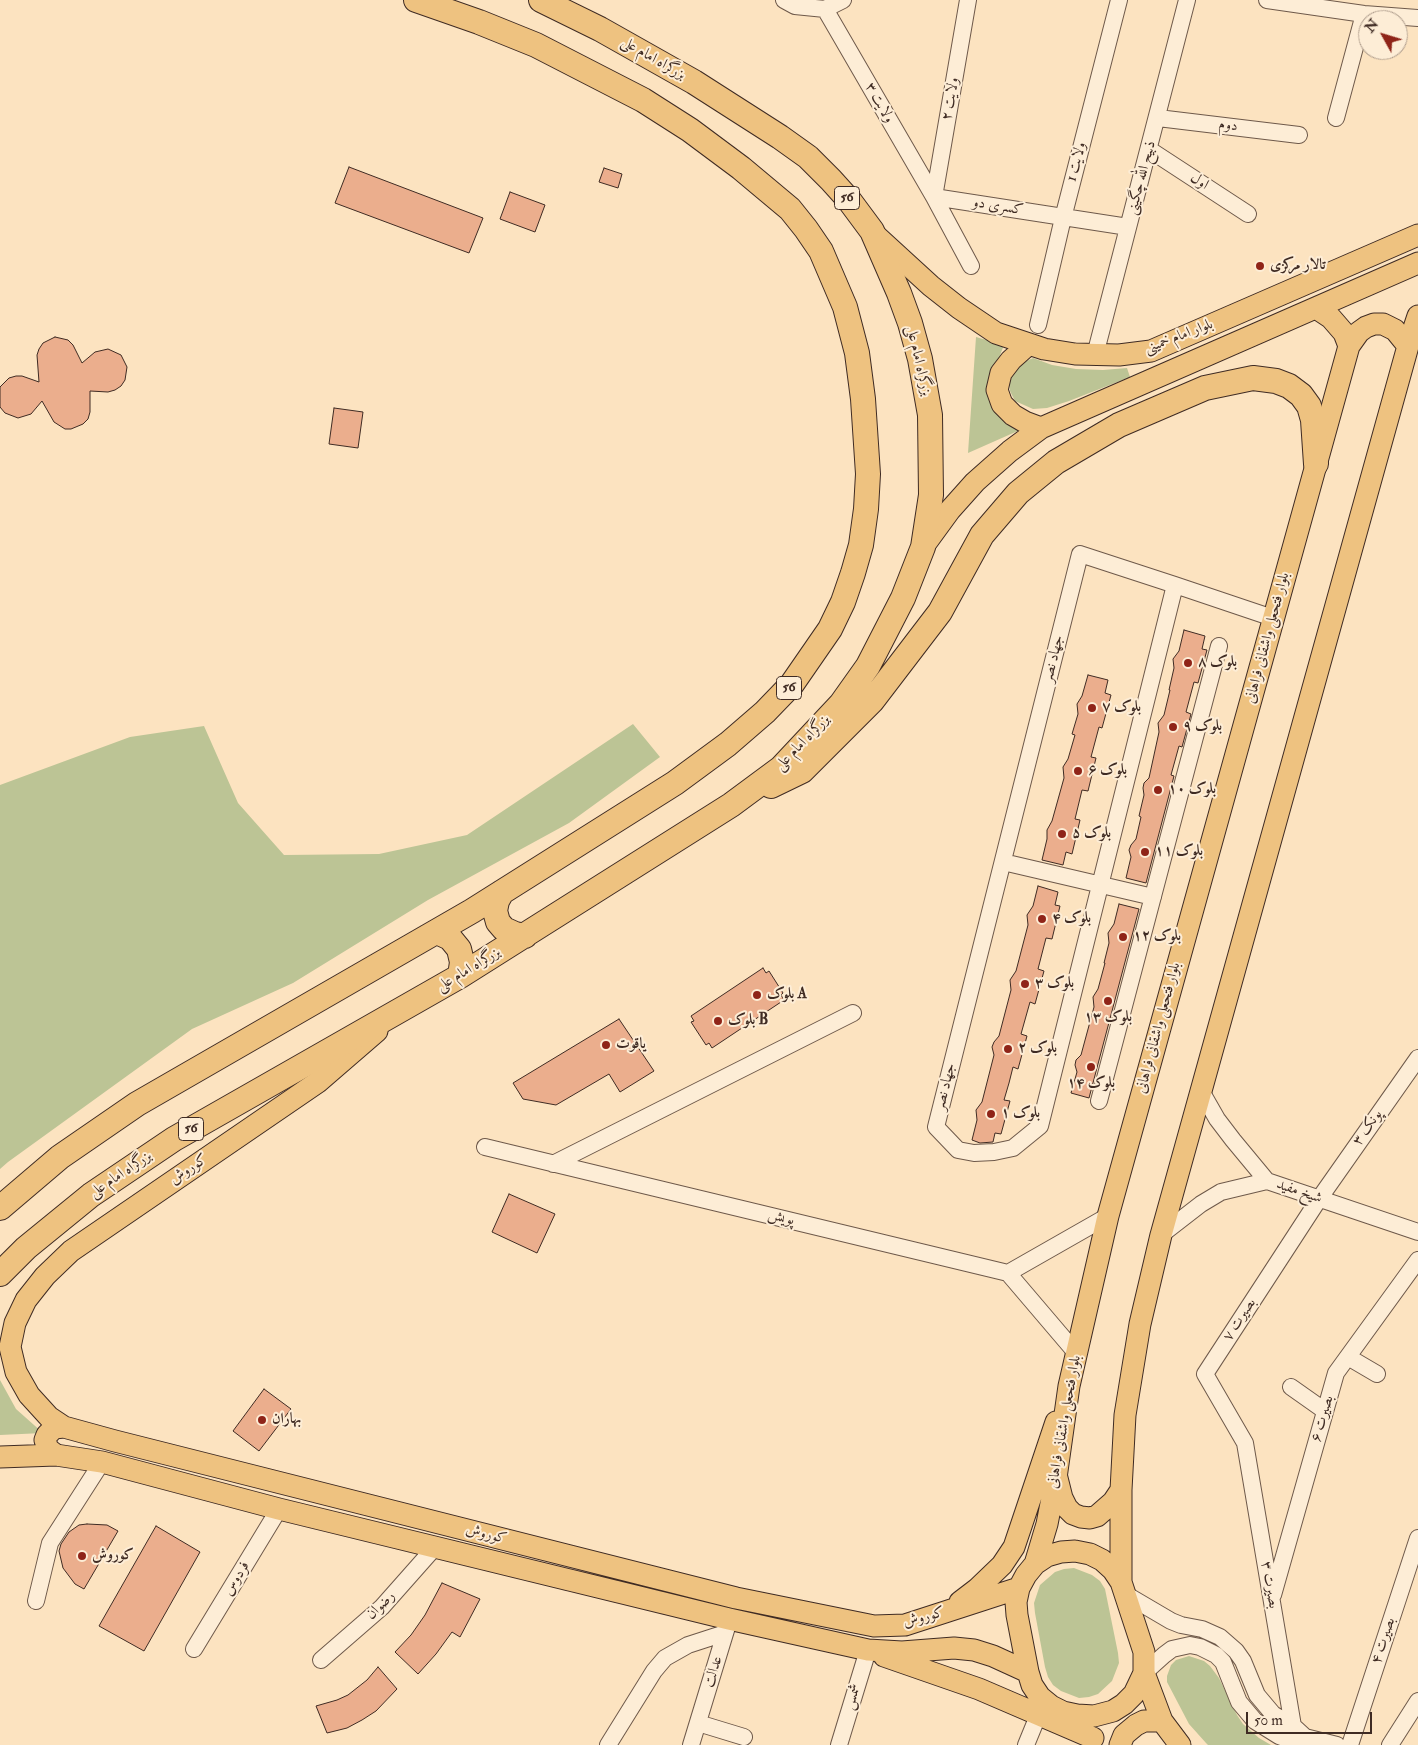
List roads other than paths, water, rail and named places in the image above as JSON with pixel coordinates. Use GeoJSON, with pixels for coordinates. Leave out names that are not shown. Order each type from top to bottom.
{"type":"FeatureCollection","features":[{"type":"Feature","properties":{"kind":"highway","name":"56"},"geometry":{"type":"LineString","coordinates":[[0,1208],[60,1157],[137,1104],[437,932],[675,783],[728,744],[765,712],[792,684],[830,628],[843,602],[861,545],[866,509],[868,474],[865,417],[856,353],[845,307],[821,252],[790,209],[690,130],[643,100],[592,72],[536,45],[479,22],[416,0]]}},
{"type":"Feature","properties":{"kind":"highway","name":"بزرگراه امام علی"},"geometry":{"type":"LineString","coordinates":[[0,1274],[26,1248],[91,1194],[174,1139],[460,976],[731,806],[781,768],[841,704],[868,666],[895,616],[922,546],[931,495],[930,415],[920,360],[910,323],[900,293],[872,231],[831,180],[808,158],[780,137],[694,82],[600,29],[541,0]]}},
{"type":"Feature","properties":{"kind":"highway"},"geometry":{"type":"LineString","coordinates":[[731,806],[802,771],[872,701],[940,612],[982,535],[1018,493],[1064,457],[1119,425],[1205,388],[1253,378],[1276,381],[1289,386],[1302,395],[1309,406],[1313,420],[1316,464]]}},
{"type":"Feature","properties":{"kind":"highway"},"geometry":{"type":"LineString","coordinates":[[502,892],[497,901],[495,911],[498,922],[504,929],[525,936]]}},
{"type":"Feature","properties":{"kind":"highway"},"geometry":{"type":"LineString","coordinates":[[437,932],[450,938],[459,949],[462,962],[460,976]]}},
{"type":"Feature","properties":{"kind":"main road","name":"بلوار امام خمینی"},"geometry":{"type":"LineString","coordinates":[[872,231],[931,286],[958,308],[996,333],[1034,335],[1044,349],[1095,355],[1118,355],[1151,350],[1418,235]]}},
{"type":"Feature","properties":{"kind":"main road","name":"بلوار امام خمینی"},"geometry":{"type":"LineString","coordinates":[[922,546],[975,482],[1010,451],[1041,428],[1418,263]]}},
{"type":"Feature","properties":{"kind":"main road"},"geometry":{"type":"LineString","coordinates":[[1316,308],[1331,318],[1344,333],[1349,346]]}},
{"type":"Feature","properties":{"kind":"main road"},"geometry":{"type":"LineString","coordinates":[[1123,1588],[1122,1490],[1125,1415],[1140,1324],[1161,1235],[1408,346],[1418,316]]}},
{"type":"Feature","properties":{"kind":"main road"},"geometry":{"type":"LineString","coordinates":[[1349,346],[1359,332],[1374,324],[1383,324],[1395,330],[1408,346]]}},
{"type":"Feature","properties":{"kind":"main road"},"geometry":{"type":"LineString","coordinates":[[1034,335],[1001,373],[997,390],[1002,404],[1013,415],[1041,428]]}},
{"type":"Feature","properties":{"kind":"main road","name":"بلوار فتحعلی واشقانی فراهانی"},"geometry":{"type":"LineString","coordinates":[[1035,1564],[1047,1524],[1056,1478],[1069,1386],[1108,1216],[1349,346]]}},
{"type":"Feature","properties":{"kind":"main road","name":"کوروش"},"geometry":{"type":"LineString","coordinates":[[400,1011],[318,1082],[70,1251],[40,1282],[26,1300],[14,1323],[10,1347],[16,1372],[29,1395],[49,1416],[64,1427],[736,1598],[874,1626],[905,1625],[1019,1588]]}},
{"type":"Feature","properties":{"kind":"main road"},"geometry":{"type":"LineString","coordinates":[[940,1614],[977,1589],[1002,1565],[1014,1547],[1045,1451],[1069,1386]]}},
{"type":"Feature","properties":{"kind":"main road"},"geometry":{"type":"LineString","coordinates":[[56,1455],[48,1449],[45,1440],[54,1428],[64,1427]]}},
{"type":"Feature","properties":{"kind":"main road","name":"کوروش"},"geometry":{"type":"LineString","coordinates":[[0,1457],[56,1455],[102,1462],[279,1509],[436,1546],[728,1626],[868,1650],[902,1652],[954,1648],[974,1650],[994,1656],[1028,1672]]}},
{"type":"Feature","properties":{"kind":"main road"},"geometry":{"type":"LineString","coordinates":[[1056,1478],[1067,1508],[1073,1514],[1081,1517],[1090,1518],[1097,1516],[1113,1502],[1122,1490]]}},
{"type":"Feature","properties":{"kind":"main road"},"geometry":{"type":"LineString","coordinates":[[1041,1708],[1028,1672],[1017,1615],[1016,1602],[1019,1588],[1035,1564],[1047,1556],[1061,1552],[1076,1551],[1090,1554],[1108,1565],[1123,1588],[1144,1652],[1144,1673],[1162,1720],[1180,1745]]}},
{"type":"Feature","properties":{"kind":"main road"},"geometry":{"type":"LineString","coordinates":[[868,1650],[979,1689],[1041,1708],[1098,1742]]}},
{"type":"Feature","properties":{"kind":"main road"},"geometry":{"type":"LineString","coordinates":[[1063,1712],[1094,1716],[1113,1711],[1134,1694],[1144,1673]]}},
{"type":"Feature","properties":{"kind":"main road"},"geometry":{"type":"LineString","coordinates":[[1041,1708],[1050,1706],[1063,1712],[1098,1742]]}},
{"type":"Feature","properties":{"kind":"main road"},"geometry":{"type":"LineString","coordinates":[[1120,1745],[1124,1735],[1136,1725],[1162,1720]]}},
{"type":"Feature","properties":{"kind":"street"},"geometry":{"type":"LineString","coordinates":[[784,0],[795,6],[825,9],[843,0]]}},
{"type":"Feature","properties":{"kind":"street","name":"ولایت ۲"},"geometry":{"type":"LineString","coordinates":[[934,197],[968,0]]}},
{"type":"Feature","properties":{"kind":"street","name":"ولایت 1"},"geometry":{"type":"LineString","coordinates":[[1034,335],[1119,0]]}},
{"type":"Feature","properties":{"kind":"street","name":"ذبیح الله چگینی"},"geometry":{"type":"LineString","coordinates":[[1095,355],[1150,150],[1187,0]]}},
{"type":"Feature","properties":{"kind":"street"},"geometry":{"type":"LineString","coordinates":[[1267,0],[1358,13]]}},
{"type":"Feature","properties":{"kind":"street","name":"ولایت ۳"},"geometry":{"type":"LineString","coordinates":[[825,9],[934,197],[971,266]]}},
{"type":"Feature","properties":{"kind":"street"},"geometry":{"type":"LineString","coordinates":[[1336,118],[1358,36]]}},
{"type":"Feature","properties":{"kind":"street","name":"دوم"},"geometry":{"type":"LineString","coordinates":[[1158,118],[1299,135]]}},
{"type":"Feature","properties":{"kind":"street","name":"اول"},"geometry":{"type":"LineString","coordinates":[[1150,150],[1248,214]]}},
{"type":"Feature","properties":{"kind":"street","name":"کسری دو"},"geometry":{"type":"LineString","coordinates":[[934,197],[1128,227]]}},
{"type":"Feature","properties":{"kind":"street","name":"جهاد نصر"},"geometry":{"type":"LineString","coordinates":[[1175,585],[1040,1126],[1013,1148],[994,1152],[958,1150],[936,1127],[1080,554],[1175,585],[1273,618]]}},
{"type":"Feature","properties":{"kind":"street"},"geometry":{"type":"LineString","coordinates":[[1100,1101],[1219,646]]}},
{"type":"Feature","properties":{"kind":"street"},"geometry":{"type":"LineString","coordinates":[[1003,862],[1153,897]]}},
{"type":"Feature","properties":{"kind":"street"},"geometry":{"type":"LineString","coordinates":[[553,1164],[853,1013]]}},
{"type":"Feature","properties":{"kind":"street","name":"پونک ۳"},"geometry":{"type":"LineString","coordinates":[[1319,1199],[1418,1058]]}},
{"type":"Feature","properties":{"kind":"street"},"geometry":{"type":"LineString","coordinates":[[1201,1091],[1232,1140],[1267,1182]]}},
{"type":"Feature","properties":{"kind":"street","name":"پویش"},"geometry":{"type":"LineString","coordinates":[[485,1147],[1008,1273]]}},
{"type":"Feature","properties":{"kind":"street","name":"شیخ مفید"},"geometry":{"type":"LineString","coordinates":[[1161,1235],[1201,1204],[1221,1192],[1267,1182],[1418,1232]]}},
{"type":"Feature","properties":{"kind":"street","name":"بصیرت ۷"},"geometry":{"type":"LineString","coordinates":[[1245,1443],[1205,1374],[1319,1199]]}},
{"type":"Feature","properties":{"kind":"street"},"geometry":{"type":"LineString","coordinates":[[1076,1354],[1008,1273],[1108,1216]]}},
{"type":"Feature","properties":{"kind":"street","name":"بصیرت ۶"},"geometry":{"type":"LineString","coordinates":[[1272,1600],[1336,1373],[1418,1260]]}},
{"type":"Feature","properties":{"kind":"street"},"geometry":{"type":"LineString","coordinates":[[1348,1357],[1377,1374]]}},
{"type":"Feature","properties":{"kind":"street"},"geometry":{"type":"LineString","coordinates":[[1291,1388],[1325,1410]]}},
{"type":"Feature","properties":{"kind":"street","name":"بصیرت ۳"},"geometry":{"type":"LineString","coordinates":[[1245,1443],[1272,1600],[1299,1732]]}},
{"type":"Feature","properties":{"kind":"street"},"geometry":{"type":"LineString","coordinates":[[36,1601],[50,1543],[102,1462]]}},
{"type":"Feature","properties":{"kind":"street","name":"فردوس"},"geometry":{"type":"LineString","coordinates":[[194,1649],[279,1509]]}},
{"type":"Feature","properties":{"kind":"street","name":"بصیرت ۴"},"geometry":{"type":"LineString","coordinates":[[1350,1745],[1418,1538]]}},
{"type":"Feature","properties":{"kind":"street","name":"رضوان"},"geometry":{"type":"LineString","coordinates":[[321,1660],[382,1607],[436,1546]]}},
{"type":"Feature","properties":{"kind":"street"},"geometry":{"type":"LineString","coordinates":[[1123,1588],[1171,1621],[1211,1632],[1228,1643],[1243,1661],[1251,1684],[1272,1714],[1299,1732],[1336,1745]]}},
{"type":"Feature","properties":{"kind":"street","name":"عدالت"},"geometry":{"type":"LineString","coordinates":[[691,1745],[736,1598]]}},
{"type":"Feature","properties":{"kind":"street"},"geometry":{"type":"LineString","coordinates":[[608,1745],[654,1671],[666,1658],[728,1626]]}},
{"type":"Feature","properties":{"kind":"street"},"geometry":{"type":"LineString","coordinates":[[1144,1673],[1172,1649],[1190,1645],[1200,1646],[1216,1655],[1223,1662],[1240,1702],[1255,1721],[1279,1736],[1292,1741],[1299,1732]]}},
{"type":"Feature","properties":{"kind":"street","name":"شمس"},"geometry":{"type":"LineString","coordinates":[[839,1745],[868,1650]]}},
{"type":"Feature","properties":{"kind":"street"},"geometry":{"type":"LineString","coordinates":[[1390,1745],[1418,1701]]}},
{"type":"Feature","properties":{"kind":"street"},"geometry":{"type":"LineString","coordinates":[[1026,1745],[1041,1708]]}},
{"type":"Feature","properties":{"kind":"street"},"geometry":{"type":"LineString","coordinates":[[698,1723],[744,1737]]}},
{"type":"Feature","properties":{"kind":"place","name":"تالار مرکزی"},"geometry":{"type":"Point","coordinates":[1260,266]}},
{"type":"Feature","properties":{"kind":"place","name":"بلوک ۸"},"geometry":{"type":"Point","coordinates":[1188,663]}},
{"type":"Feature","properties":{"kind":"place","name":"بلوک ۷"},"geometry":{"type":"Point","coordinates":[1092,708]}},
{"type":"Feature","properties":{"kind":"place","name":"بلوک ۹"},"geometry":{"type":"Point","coordinates":[1173,727]}},
{"type":"Feature","properties":{"kind":"place","name":"بلوک ۶"},"geometry":{"type":"Point","coordinates":[1078,771]}},
{"type":"Feature","properties":{"kind":"place","name":"بلوک ۱۰"},"geometry":{"type":"Point","coordinates":[1158,790]}},
{"type":"Feature","properties":{"kind":"place","name":"بلوک ۵"},"geometry":{"type":"Point","coordinates":[1062,834]}},
{"type":"Feature","properties":{"kind":"place","name":"بلوک ۱۱"},"geometry":{"type":"Point","coordinates":[1145,852]}},
{"type":"Feature","properties":{"kind":"place","name":"بلوک ۴"},"geometry":{"type":"Point","coordinates":[1042,919]}},
{"type":"Feature","properties":{"kind":"place","name":"بلوک ۱۲"},"geometry":{"type":"Point","coordinates":[1123,937]}},
{"type":"Feature","properties":{"kind":"place","name":"بلوک ۳"},"geometry":{"type":"Point","coordinates":[1025,984]}},
{"type":"Feature","properties":{"kind":"place","name":"بلوک A"},"geometry":{"type":"Point","coordinates":[757,995]}},
{"type":"Feature","properties":{"kind":"place","name":"بلوک ۱۳"},"geometry":{"type":"Point","coordinates":[1108,1001]}},
{"type":"Feature","properties":{"kind":"place","name":"بلوک B"},"geometry":{"type":"Point","coordinates":[718,1021]}},
{"type":"Feature","properties":{"kind":"place","name":"یاقوت"},"geometry":{"type":"Point","coordinates":[606,1045]}},
{"type":"Feature","properties":{"kind":"place","name":"بلوک ۲"},"geometry":{"type":"Point","coordinates":[1008,1049]}},
{"type":"Feature","properties":{"kind":"place","name":"بلوک ۱۴"},"geometry":{"type":"Point","coordinates":[1091,1067]}},
{"type":"Feature","properties":{"kind":"place","name":"بلوک ۱"},"geometry":{"type":"Point","coordinates":[991,1114]}},
{"type":"Feature","properties":{"kind":"place","name":"بهاران"},"geometry":{"type":"Point","coordinates":[262,1420]}},
{"type":"Feature","properties":{"kind":"place","name":"کوروش"},"geometry":{"type":"Point","coordinates":[82,1556]}}]}
